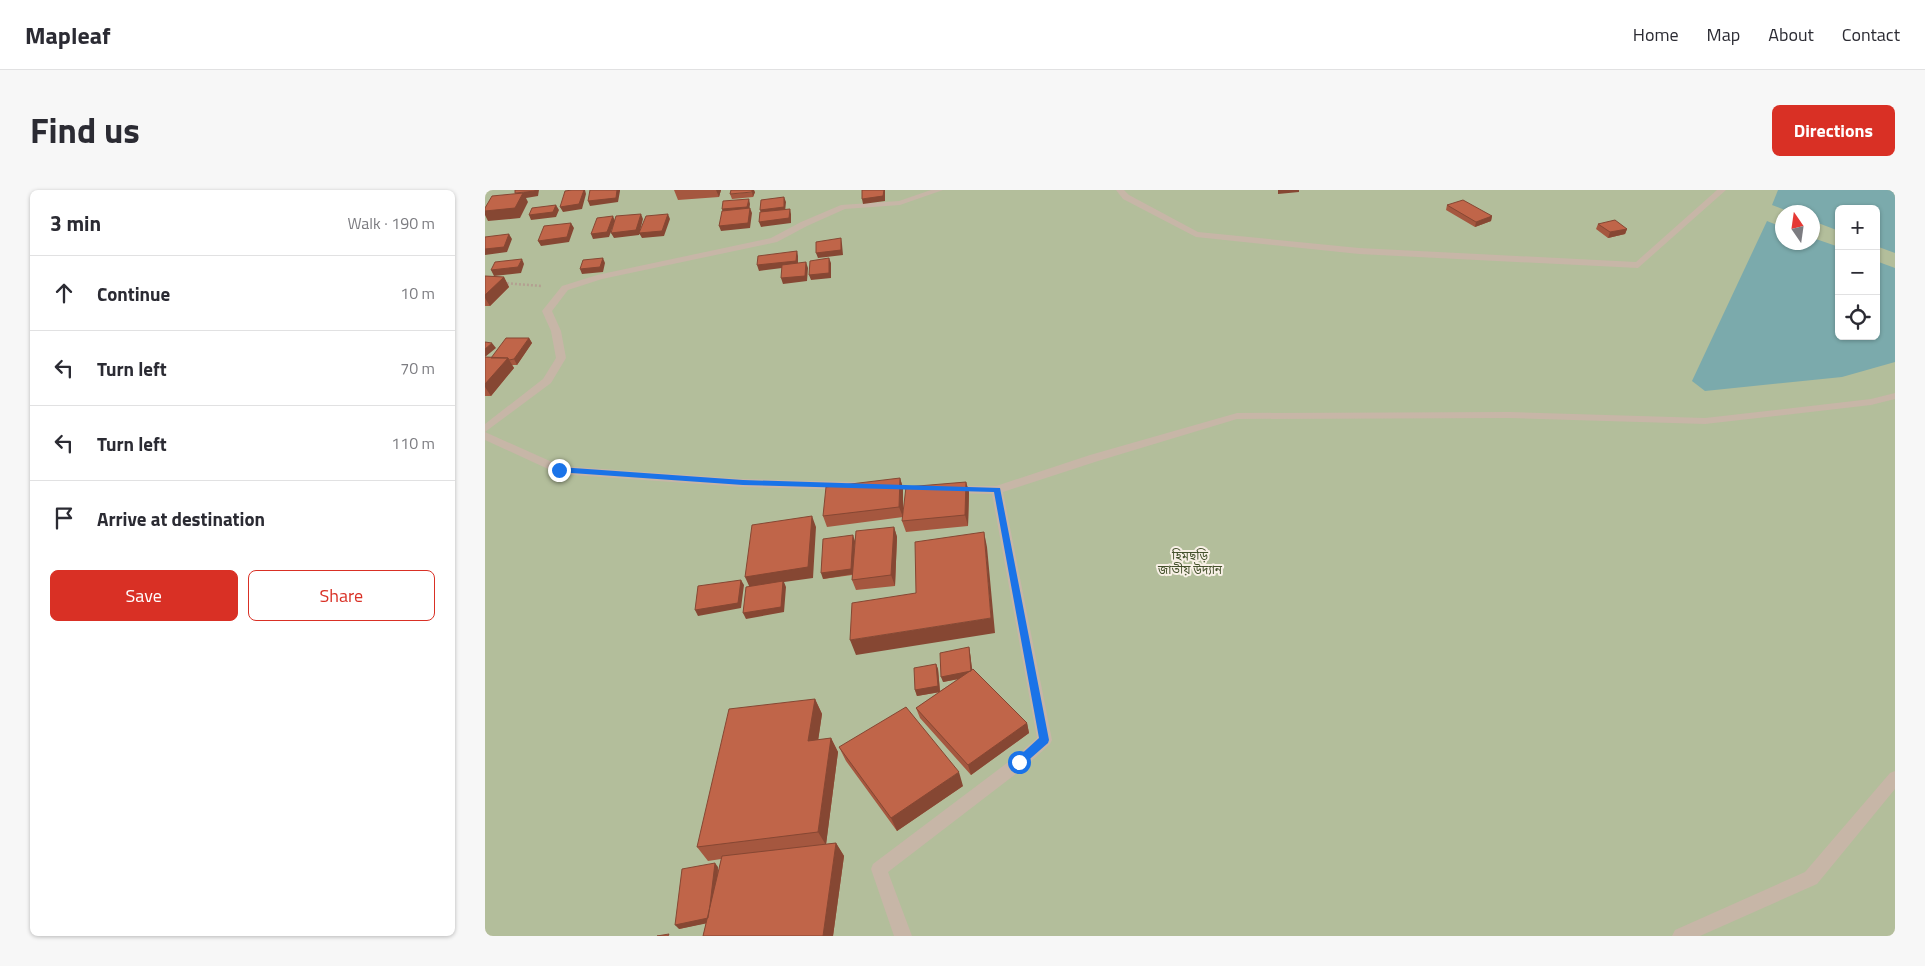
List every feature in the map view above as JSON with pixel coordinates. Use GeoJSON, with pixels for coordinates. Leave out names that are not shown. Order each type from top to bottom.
{"type":"FeatureCollection","features":[{"type":"Feature","properties":{"kind":"street"},"geometry":{"type":"LineString","coordinates":[[485,429],[547,381],[561,358],[556,331],[547,311],[565,288],[600,277],[774,240],[804,224],[844,207],[900,203],[939,190]]}},
{"type":"Feature","properties":{"kind":"street"},"geometry":{"type":"LineString","coordinates":[[1120,190],[1126,197],[1196,234],[1359,251],[1638,265],[1722,190]]}},
{"type":"Feature","properties":{"kind":"street"},"geometry":{"type":"LineString","coordinates":[[939,488],[997,490],[1095,458],[1237,416],[1510,415],[1705,421],[1871,402],[1895,396]]}},
{"type":"Feature","properties":{"kind":"street"},"geometry":{"type":"LineString","coordinates":[[485,436],[559,470],[743,483],[870,486]]}},
{"type":"Feature","properties":{"kind":"street"},"geometry":{"type":"LineString","coordinates":[[903,936],[879,869],[1045,740],[997,490]]}},
{"type":"Feature","properties":{"kind":"street"},"geometry":{"type":"LineString","coordinates":[[1681,936],[1811,878],[1895,778]]}},
{"type":"Feature","properties":{"kind":"path"},"geometry":{"type":"LineString","coordinates":[[503,283],[565,288]]}},
{"type":"Feature","properties":{"kind":"green space","name":"হিমছড়ি জাতীয় উদ্যান"},"geometry":{"type":"Polygon","coordinates":[[[485,190],[1895,190],[1895,936],[485,936],[485,190]]]}},
{"type":"Feature","properties":{"kind":"water"},"geometry":{"type":"Polygon","coordinates":[[[1778,190],[1895,190],[1895,253],[1880,247],[1880,205],[1835,205],[1835,229],[1820,224],[1820,205],[1772,205],[1778,190]]]}},
{"type":"Feature","properties":{"kind":"water"},"geometry":{"type":"Polygon","coordinates":[[[1767,221],[1775,224],[1775,250],[1820,250],[1820,240],[1835,246],[1835,340],[1880,340],[1880,262],[1895,268],[1895,362],[1842,377],[1705,391],[1692,381],[1767,221]]]}},
{"type":"Feature","properties":{"kind":"building"},"geometry":{"type":"Polygon","coordinates":[[[515,190],[535,190],[535,191],[515,193],[515,190]]]}},
{"type":"Feature","properties":{"kind":"building"},"geometry":{"type":"Polygon","coordinates":[[[584,190],[579,204],[560,207],[565,191],[584,190]]]}},
{"type":"Feature","properties":{"kind":"building"},"geometry":{"type":"Polygon","coordinates":[[[590,190],[617,190],[616,198],[588,201],[590,190]]]}},
{"type":"Feature","properties":{"kind":"building"},"geometry":{"type":"Polygon","coordinates":[[[731,190],[752,190],[752,192],[730,194],[731,190]]]}},
{"type":"Feature","properties":{"kind":"building"},"geometry":{"type":"Polygon","coordinates":[[[862,190],[884,190],[883,196],[862,199],[862,190]]]}},
{"type":"Feature","properties":{"kind":"building"},"geometry":{"type":"Polygon","coordinates":[[[523,193],[515,208],[485,211],[492,196],[523,193]]]}},
{"type":"Feature","properties":{"kind":"building"},"geometry":{"type":"Polygon","coordinates":[[[784,197],[784,207],[760,210],[761,200],[784,197]]]}},
{"type":"Feature","properties":{"kind":"building"},"geometry":{"type":"Polygon","coordinates":[[[749,199],[747,207],[722,209],[723,201],[749,199]]]}},
{"type":"Feature","properties":{"kind":"building"},"geometry":{"type":"Polygon","coordinates":[[[1463,200],[1492,216],[1476,222],[1447,205],[1463,200]]]}},
{"type":"Feature","properties":{"kind":"building"},"geometry":{"type":"Polygon","coordinates":[[[556,205],[553,212],[529,215],[532,208],[556,205]]]}},
{"type":"Feature","properties":{"kind":"building"},"geometry":{"type":"Polygon","coordinates":[[[750,208],[748,223],[719,226],[722,211],[750,208]]]}},
{"type":"Feature","properties":{"kind":"building"},"geometry":{"type":"Polygon","coordinates":[[[790,209],[789,218],[759,222],[760,212],[790,209]]]}},
{"type":"Feature","properties":{"kind":"building"},"geometry":{"type":"Polygon","coordinates":[[[641,214],[636,230],[611,233],[616,216],[641,214]]]}},
{"type":"Feature","properties":{"kind":"building"},"geometry":{"type":"Polygon","coordinates":[[[668,214],[662,231],[639,233],[646,216],[668,214]]]}},
{"type":"Feature","properties":{"kind":"building"},"geometry":{"type":"Polygon","coordinates":[[[613,216],[607,232],[591,234],[597,218],[613,216]]]}},
{"type":"Feature","properties":{"kind":"building"},"geometry":{"type":"Polygon","coordinates":[[[1615,220],[1627,229],[1610,232],[1598,224],[1615,220]]]}},
{"type":"Feature","properties":{"kind":"building"},"geometry":{"type":"Polygon","coordinates":[[[571,223],[567,237],[538,241],[544,226],[571,223]]]}},
{"type":"Feature","properties":{"kind":"building"},"geometry":{"type":"Polygon","coordinates":[[[509,234],[504,247],[485,249],[485,237],[509,234]]]}},
{"type":"Feature","properties":{"kind":"building"},"geometry":{"type":"Polygon","coordinates":[[[841,238],[841,250],[816,253],[816,242],[841,238]]]}},
{"type":"Feature","properties":{"kind":"building"},"geometry":{"type":"Polygon","coordinates":[[[797,251],[796,261],[757,265],[758,256],[797,251]]]}},
{"type":"Feature","properties":{"kind":"building"},"geometry":{"type":"Polygon","coordinates":[[[603,258],[600,267],[580,269],[583,260],[603,258]]]}},
{"type":"Feature","properties":{"kind":"building"},"geometry":{"type":"Polygon","coordinates":[[[829,258],[829,273],[809,275],[810,261],[829,258]]]}},
{"type":"Feature","properties":{"kind":"building"},"geometry":{"type":"Polygon","coordinates":[[[522,259],[518,267],[491,270],[495,262],[522,259]]]}},
{"type":"Feature","properties":{"kind":"building"},"geometry":{"type":"Polygon","coordinates":[[[806,262],[805,276],[781,278],[782,265],[806,262]]]}},
{"type":"Feature","properties":{"kind":"building"},"geometry":{"type":"Polygon","coordinates":[[[485,276],[504,277],[485,295],[485,276]]]}},
{"type":"Feature","properties":{"kind":"building"},"geometry":{"type":"Polygon","coordinates":[[[506,338],[529,338],[514,359],[491,358],[506,338]]]}},
{"type":"Feature","properties":{"kind":"building"},"geometry":{"type":"Polygon","coordinates":[[[485,342],[492,343],[485,349],[485,342]]]}},
{"type":"Feature","properties":{"kind":"building"},"geometry":{"type":"Polygon","coordinates":[[[485,357],[508,358],[485,384],[485,357]]]}},
{"type":"Feature","properties":{"kind":"building"},"geometry":{"type":"Polygon","coordinates":[[[900,478],[899,507],[823,516],[826,487],[900,478]]]}},
{"type":"Feature","properties":{"kind":"building"},"geometry":{"type":"Polygon","coordinates":[[[966,482],[965,515],[902,521],[906,487],[966,482]]]}},
{"type":"Feature","properties":{"kind":"building"},"geometry":{"type":"Polygon","coordinates":[[[812,516],[808,567],[745,577],[752,525],[812,516]]]}},
{"type":"Feature","properties":{"kind":"building"},"geometry":{"type":"Polygon","coordinates":[[[894,527],[891,575],[852,580],[856,531],[894,527]]]}},
{"type":"Feature","properties":{"kind":"building"},"geometry":{"type":"Polygon","coordinates":[[[984,532],[991,618],[850,640],[852,603],[916,593],[915,542],[984,532]]]}},
{"type":"Feature","properties":{"kind":"building"},"geometry":{"type":"Polygon","coordinates":[[[853,535],[851,569],[821,573],[823,539],[853,535]]]}},
{"type":"Feature","properties":{"kind":"building"},"geometry":{"type":"Polygon","coordinates":[[[741,580],[738,603],[695,610],[698,586],[741,580]]]}},
{"type":"Feature","properties":{"kind":"building"},"geometry":{"type":"Polygon","coordinates":[[[783,581],[781,607],[743,613],[746,587],[783,581]]]}},
{"type":"Feature","properties":{"kind":"building"},"geometry":{"type":"Polygon","coordinates":[[[969,647],[971,671],[941,677],[940,653],[969,647]]]}},
{"type":"Feature","properties":{"kind":"building"},"geometry":{"type":"Polygon","coordinates":[[[936,664],[938,686],[915,690],[914,668],[936,664]]]}},
{"type":"Feature","properties":{"kind":"building"},"geometry":{"type":"Polygon","coordinates":[[[973,669],[1027,723],[968,765],[916,708],[973,669]]]}},
{"type":"Feature","properties":{"kind":"building"},"geometry":{"type":"Polygon","coordinates":[[[815,699],[808,741],[831,738],[818,832],[697,847],[729,709],[815,699]]]}},
{"type":"Feature","properties":{"kind":"building"},"geometry":{"type":"Polygon","coordinates":[[[906,707],[959,772],[891,818],[839,747],[906,707]]]}},
{"type":"Feature","properties":{"kind":"building"},"geometry":{"type":"Polygon","coordinates":[[[836,843],[823,936],[703,936],[722,856],[836,843]]]}},
{"type":"Feature","properties":{"kind":"building"},"geometry":{"type":"Polygon","coordinates":[[[715,863],[708,918],[675,925],[682,869],[715,863]]]}},
{"type":"Feature","properties":{"kind":"route"},"geometry":{"type":"LineString","coordinates":[[559,470],[743,483],[997,490],[1045,740],[1019,762]]}}]}
